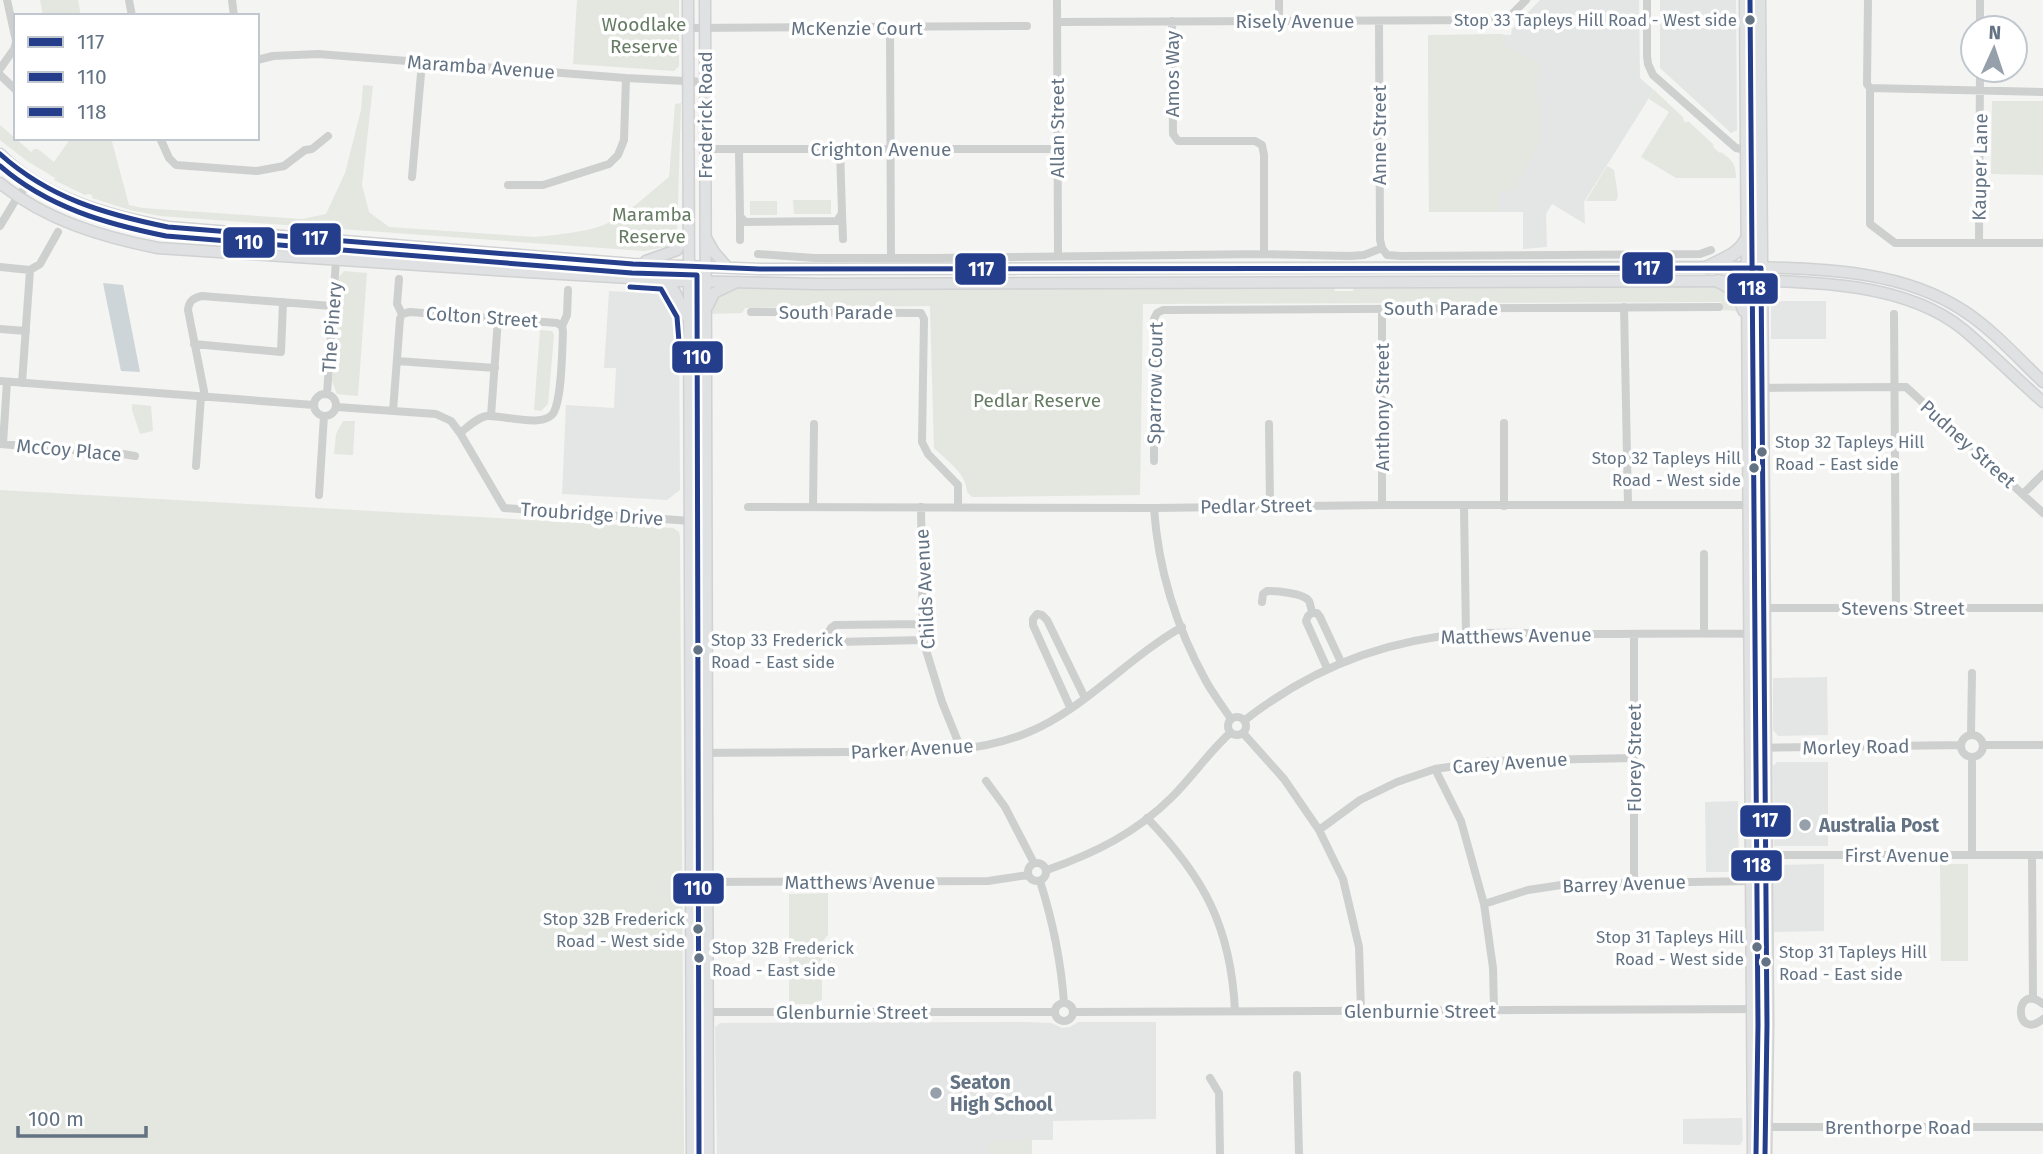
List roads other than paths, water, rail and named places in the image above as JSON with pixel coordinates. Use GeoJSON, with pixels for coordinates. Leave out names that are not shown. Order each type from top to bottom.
{"type":"FeatureCollection","features":[{"type":"Feature","properties":{"kind":"main road","name":"Frederick Road"},"geometry":{"type":"LineString","coordinates":[[688,0],[692,1154]]}},
{"type":"Feature","properties":{"kind":"main road","name":"Frederick Road"},"geometry":{"type":"LineString","coordinates":[[705,0],[708,1154]]}},
{"type":"Feature","properties":{"kind":"main road"},"geometry":{"type":"LineString","coordinates":[[1746,0],[1753,1009],[1759,1127],[1765,1154]]}},
{"type":"Feature","properties":{"kind":"main road"},"geometry":{"type":"LineString","coordinates":[[1754,1154],[1759,1127],[1767,1009],[1759,0]]}},
{"type":"Feature","properties":{"kind":"main road"},"geometry":{"type":"LineString","coordinates":[[0,154],[32,180],[67,198],[131,220],[168,226],[634,264],[760,269],[1708,267],[1747,274],[1873,275],[1929,291],[1965,311],[2043,383]]}},
{"type":"Feature","properties":{"kind":"main road"},"geometry":{"type":"LineString","coordinates":[[0,183],[38,209],[68,223],[127,241],[158,247],[666,280],[817,284],[1718,281],[1747,274]]}},
{"type":"Feature","properties":{"kind":"main road"},"geometry":{"type":"LineString","coordinates":[[634,264],[677,250],[688,232]]}},
{"type":"Feature","properties":{"kind":"main road"},"geometry":{"type":"LineString","coordinates":[[706,237],[727,267]]}},
{"type":"Feature","properties":{"kind":"main road"},"geometry":{"type":"LineString","coordinates":[[1708,267],[1734,254],[1743,247],[1747,239]]}},
{"type":"Feature","properties":{"kind":"main road"},"geometry":{"type":"LineString","coordinates":[[1762,274],[1889,294],[1936,312],[1963,329],[2043,402]]}},
{"type":"Feature","properties":{"kind":"main road"},"geometry":{"type":"LineString","coordinates":[[666,280],[675,292],[688,322]]}},
{"type":"Feature","properties":{"kind":"main road"},"geometry":{"type":"LineString","coordinates":[[706,309],[714,293],[740,281]]}},
{"type":"Feature","properties":{"kind":"main road"},"geometry":{"type":"LineString","coordinates":[[1718,281],[1735,291],[1742,302],[1747,321]]}},
{"type":"Feature","properties":{"kind":"street"},"geometry":{"type":"LineString","coordinates":[[7,0],[14,33]]}},
{"type":"Feature","properties":{"kind":"street","name":"Allan Street"},"geometry":{"type":"LineString","coordinates":[[1057,0],[1058,256]]}},
{"type":"Feature","properties":{"kind":"street"},"geometry":{"type":"LineString","coordinates":[[1279,0],[1279,21]]}},
{"type":"Feature","properties":{"kind":"street","name":"Risely Avenue"},"geometry":{"type":"LineString","coordinates":[[1057,22],[1503,19],[1509,17],[1526,0]]}},
{"type":"Feature","properties":{"kind":"street"},"geometry":{"type":"LineString","coordinates":[[1647,0],[1647,56],[1653,75],[1736,148],[1761,151]]}},
{"type":"Feature","properties":{"kind":"street"},"geometry":{"type":"LineString","coordinates":[[1868,0],[1870,224],[1895,243],[2043,243]]}},
{"type":"Feature","properties":{"kind":"street","name":"Anne Street"},"geometry":{"type":"LineString","coordinates":[[1378,20],[1382,248]]}},
{"type":"Feature","properties":{"kind":"street","name":"Amos Way"},"geometry":{"type":"LineString","coordinates":[[1172,21],[1173,134],[1178,141],[1255,141],[1262,145],[1264,254]]}},
{"type":"Feature","properties":{"kind":"street","name":"McKenzie Court"},"geometry":{"type":"LineString","coordinates":[[688,29],[1027,26]]}},
{"type":"Feature","properties":{"kind":"street"},"geometry":{"type":"LineString","coordinates":[[890,28],[891,258]]}},
{"type":"Feature","properties":{"kind":"street"},"geometry":{"type":"LineString","coordinates":[[0,69],[14,51]]}},
{"type":"Feature","properties":{"kind":"street","name":"Maramba Avenue"},"geometry":{"type":"LineString","coordinates":[[259,60],[273,56],[318,54],[705,82]]}},
{"type":"Feature","properties":{"kind":"street"},"geometry":{"type":"LineString","coordinates":[[412,177],[422,62]]}},
{"type":"Feature","properties":{"kind":"street"},"geometry":{"type":"LineString","coordinates":[[0,75],[14,88]]}},
{"type":"Feature","properties":{"kind":"street"},"geometry":{"type":"LineString","coordinates":[[508,185],[543,185],[609,164],[618,155],[624,140],[626,78]]}},
{"type":"Feature","properties":{"kind":"street","name":"Kauper Lane"},"geometry":{"type":"LineString","coordinates":[[1979,243],[1980,84]]}},
{"type":"Feature","properties":{"kind":"street"},"geometry":{"type":"LineString","coordinates":[[1870,88],[2043,92]]}},
{"type":"Feature","properties":{"kind":"street"},"geometry":{"type":"LineString","coordinates":[[161,143],[176,165],[257,171],[284,166],[328,136]]}},
{"type":"Feature","properties":{"kind":"street","name":"Crighton Avenue"},"geometry":{"type":"LineString","coordinates":[[705,149],[1057,149]]}},
{"type":"Feature","properties":{"kind":"street"},"geometry":{"type":"LineString","coordinates":[[739,149],[740,240]]}},
{"type":"Feature","properties":{"kind":"street"},"geometry":{"type":"LineString","coordinates":[[841,149],[843,239]]}},
{"type":"Feature","properties":{"kind":"street"},"geometry":{"type":"LineString","coordinates":[[0,226],[18,196],[32,180]]}},
{"type":"Feature","properties":{"kind":"street"},"geometry":{"type":"LineString","coordinates":[[740,216],[745,222],[837,220],[842,213]]}},
{"type":"Feature","properties":{"kind":"street"},"geometry":{"type":"LineString","coordinates":[[0,267],[30,270],[40,264],[58,232]]}},
{"type":"Feature","properties":{"kind":"street"},"geometry":{"type":"LineString","coordinates":[[758,254],[814,258],[1038,258],[1364,255],[1382,248],[1387,255],[1700,254],[1712,250]]}},
{"type":"Feature","properties":{"kind":"street"},"geometry":{"type":"LineString","coordinates":[[1640,254],[1648,267]]}},
{"type":"Feature","properties":{"kind":"street"},"geometry":{"type":"LineString","coordinates":[[760,269],[778,255]]}},
{"type":"Feature","properties":{"kind":"street"},"geometry":{"type":"LineString","coordinates":[[1419,255],[1430,267]]}},
{"type":"Feature","properties":{"kind":"street","name":"The Pinery"},"geometry":{"type":"LineString","coordinates":[[327,394],[336,260]]}},
{"type":"Feature","properties":{"kind":"street"},"geometry":{"type":"LineString","coordinates":[[22,383],[30,270]]}},
{"type":"Feature","properties":{"kind":"street","name":"Colton Street"},"geometry":{"type":"LineString","coordinates":[[393,411],[402,314],[397,304],[399,279]]}},
{"type":"Feature","properties":{"kind":"street"},"geometry":{"type":"LineString","coordinates":[[460,433],[481,418],[491,416],[542,421],[553,414],[558,394],[562,326],[567,316],[568,290]]}},
{"type":"Feature","properties":{"kind":"street"},"geometry":{"type":"LineString","coordinates":[[196,466],[203,396],[188,304],[194,298],[202,296],[332,306]]}},
{"type":"Feature","properties":{"kind":"street"},"geometry":{"type":"LineString","coordinates":[[194,344],[281,352],[283,302]]}},
{"type":"Feature","properties":{"kind":"street"},"geometry":{"type":"LineString","coordinates":[[1624,307],[1628,505]]}},
{"type":"Feature","properties":{"kind":"street","name":"South Parade"},"geometry":{"type":"LineString","coordinates":[[1163,310],[1719,307]]}},
{"type":"Feature","properties":{"kind":"street","name":"Anthony Street"},"geometry":{"type":"LineString","coordinates":[[1382,309],[1382,505]]}},
{"type":"Feature","properties":{"kind":"street","name":"Sparrow Court"},"geometry":{"type":"LineString","coordinates":[[1154,461],[1154,319],[1157,313],[1163,310]]}},
{"type":"Feature","properties":{"kind":"street","name":"Colton Street"},"geometry":{"type":"LineString","coordinates":[[402,314],[410,312],[498,318],[556,323],[562,326]]}},
{"type":"Feature","properties":{"kind":"street","name":"South Parade"},"geometry":{"type":"LineString","coordinates":[[751,312],[921,313],[924,319],[922,442],[928,454],[958,485],[958,506]]}},
{"type":"Feature","properties":{"kind":"street"},"geometry":{"type":"LineString","coordinates":[[1894,314],[1896,608]]}},
{"type":"Feature","properties":{"kind":"street"},"geometry":{"type":"LineString","coordinates":[[491,416],[498,318]]}},
{"type":"Feature","properties":{"kind":"street"},"geometry":{"type":"LineString","coordinates":[[0,329],[26,331]]}},
{"type":"Feature","properties":{"kind":"street"},"geometry":{"type":"LineString","coordinates":[[397,361],[495,368]]}},
{"type":"Feature","properties":{"kind":"street"},"geometry":{"type":"LineString","coordinates":[[4,382],[314,405]]}},
{"type":"Feature","properties":{"kind":"street","name":"McCoy Place"},"geometry":{"type":"LineString","coordinates":[[4,382],[1,444],[135,456]]}},
{"type":"Feature","properties":{"kind":"street","name":"Pudney Street"},"geometry":{"type":"LineString","coordinates":[[1748,388],[1906,387],[2043,513]]}},
{"type":"Feature","properties":{"kind":"street"},"geometry":{"type":"LineString","coordinates":[[327,394],[333,397],[337,407],[331,415],[324,416],[315,411],[314,405],[316,398],[327,394]]}},
{"type":"Feature","properties":{"kind":"street","name":"Troubridge Drive"},"geometry":{"type":"LineString","coordinates":[[337,407],[443,416],[451,421],[460,433],[504,508],[688,521]]}},
{"type":"Feature","properties":{"kind":"street"},"geometry":{"type":"LineString","coordinates":[[319,495],[324,416]]}},
{"type":"Feature","properties":{"kind":"street"},"geometry":{"type":"LineString","coordinates":[[1504,423],[1504,506]]}},
{"type":"Feature","properties":{"kind":"street"},"geometry":{"type":"LineString","coordinates":[[813,507],[814,424]]}},
{"type":"Feature","properties":{"kind":"street"},"geometry":{"type":"LineString","coordinates":[[1269,424],[1270,506]]}},
{"type":"Feature","properties":{"kind":"street","name":"Pudney Street"},"geometry":{"type":"LineString","coordinates":[[2023,494],[2043,474]]}},
{"type":"Feature","properties":{"kind":"street","name":"Pedlar Street"},"geometry":{"type":"LineString","coordinates":[[748,507],[1763,505]]}},
{"type":"Feature","properties":{"kind":"street"},"geometry":{"type":"LineString","coordinates":[[1464,506],[1466,634]]}},
{"type":"Feature","properties":{"kind":"street","name":"Childs Avenue"},"geometry":{"type":"LineString","coordinates":[[921,507],[923,640],[942,702],[961,749]]}},
{"type":"Feature","properties":{"kind":"street"},"geometry":{"type":"LineString","coordinates":[[1154,508],[1156,541],[1166,583],[1182,627],[1208,683],[1231,719]]}},
{"type":"Feature","properties":{"kind":"street"},"geometry":{"type":"LineString","coordinates":[[688,521],[706,522]]}},
{"type":"Feature","properties":{"kind":"street"},"geometry":{"type":"LineString","coordinates":[[1704,554],[1704,634]]}},
{"type":"Feature","properties":{"kind":"street"},"geometry":{"type":"LineString","coordinates":[[1262,602],[1263,594],[1267,591],[1295,594],[1310,602],[1312,613]]}},
{"type":"Feature","properties":{"kind":"street","name":"Stevens Street"},"geometry":{"type":"LineString","coordinates":[[1764,608],[2043,608]]}},
{"type":"Feature","properties":{"kind":"street"},"geometry":{"type":"LineString","coordinates":[[1312,613],[1317,613],[1320,617],[1341,662]]}},
{"type":"Feature","properties":{"kind":"street"},"geometry":{"type":"LineString","coordinates":[[1312,613],[1306,621],[1327,668]]}},
{"type":"Feature","properties":{"kind":"street"},"geometry":{"type":"LineString","coordinates":[[1070,707],[1033,625],[1037,614],[1046,620],[1084,698]]}},
{"type":"Feature","properties":{"kind":"street"},"geometry":{"type":"LineString","coordinates":[[923,624],[835,625],[828,633],[835,642],[923,640]]}},
{"type":"Feature","properties":{"kind":"street","name":"Parker Avenue"},"geometry":{"type":"LineString","coordinates":[[690,753],[918,751],[961,749],[1005,741],[1049,722],[1182,627]]}},
{"type":"Feature","properties":{"kind":"street","name":"Matthews Avenue"},"geometry":{"type":"LineString","coordinates":[[1245,720],[1285,691],[1327,668],[1406,642],[1466,634],[1764,634]]}},
{"type":"Feature","properties":{"kind":"street","name":"Florey Street"},"geometry":{"type":"LineString","coordinates":[[1634,634],[1634,882]]}},
{"type":"Feature","properties":{"kind":"street"},"geometry":{"type":"LineString","coordinates":[[1972,673],[1972,734]]}},
{"type":"Feature","properties":{"kind":"street"},"geometry":{"type":"LineString","coordinates":[[1238,716],[1245,720],[1247,726],[1243,733],[1230,733],[1228,726],[1231,719],[1238,716]]}},
{"type":"Feature","properties":{"kind":"street"},"geometry":{"type":"LineString","coordinates":[[1047,870],[1110,845],[1147,818],[1171,798],[1230,733]]}},
{"type":"Feature","properties":{"kind":"street"},"geometry":{"type":"LineString","coordinates":[[1243,733],[1284,779],[1319,830],[1343,879],[1359,947],[1361,1011]]}},
{"type":"Feature","properties":{"kind":"street"},"geometry":{"type":"LineString","coordinates":[[1972,734],[1981,737],[1984,745],[1979,755],[1972,757],[1965,755],[1961,746],[1963,739],[1972,734]]}},
{"type":"Feature","properties":{"kind":"street"},"geometry":{"type":"LineString","coordinates":[[1984,745],[2043,745]]}},
{"type":"Feature","properties":{"kind":"street","name":"Morley Road"},"geometry":{"type":"LineString","coordinates":[[1750,748],[1961,746]]}},
{"type":"Feature","properties":{"kind":"street"},"geometry":{"type":"LineString","coordinates":[[1972,757],[1972,855]]}},
{"type":"Feature","properties":{"kind":"street","name":"Carey Avenue"},"geometry":{"type":"LineString","coordinates":[[1319,830],[1360,800],[1397,782],[1435,769],[1489,761],[1634,758]]}},
{"type":"Feature","properties":{"kind":"street"},"geometry":{"type":"LineString","coordinates":[[1435,769],[1461,821],[1484,904],[1493,968],[1494,1010]]}},
{"type":"Feature","properties":{"kind":"street"},"geometry":{"type":"LineString","coordinates":[[986,781],[1005,807],[1034,863]]}},
{"type":"Feature","properties":{"kind":"street"},"geometry":{"type":"LineString","coordinates":[[1147,818],[1191,869],[1209,898],[1226,943],[1234,982],[1235,1011]]}},
{"type":"Feature","properties":{"kind":"street","name":"First Avenue"},"geometry":{"type":"LineString","coordinates":[[1751,855],[2043,855]]}},
{"type":"Feature","properties":{"kind":"street"},"geometry":{"type":"LineString","coordinates":[[2032,855],[2033,999]]}},
{"type":"Feature","properties":{"kind":"street"},"geometry":{"type":"LineString","coordinates":[[1034,863],[1043,864],[1047,870],[1040,881],[1034,881],[1028,875],[1028,869],[1034,863]]}},
{"type":"Feature","properties":{"kind":"street","name":"Matthews Avenue"},"geometry":{"type":"LineString","coordinates":[[691,882],[988,881],[1028,875]]}},
{"type":"Feature","properties":{"kind":"street"},"geometry":{"type":"LineString","coordinates":[[1040,881],[1055,932],[1062,970],[1064,1003]]}},
{"type":"Feature","properties":{"kind":"street","name":"Barrey Avenue"},"geometry":{"type":"LineString","coordinates":[[1484,904],[1528,890],[1568,884],[1766,881]]}},
{"type":"Feature","properties":{"kind":"street"},"geometry":{"type":"LineString","coordinates":[[2043,1004],[2033,999],[2023,1003],[2020,1015],[2032,1024],[2043,1019]]}},
{"type":"Feature","properties":{"kind":"street"},"geometry":{"type":"LineString","coordinates":[[1064,1003],[1072,1007],[1073,1012],[1070,1020],[1064,1022],[1058,1020],[1054,1012],[1058,1004],[1064,1003]]}},
{"type":"Feature","properties":{"kind":"street","name":"Glenburnie Street"},"geometry":{"type":"LineString","coordinates":[[1073,1012],[1767,1009]]}},
{"type":"Feature","properties":{"kind":"street","name":"Glenburnie Street"},"geometry":{"type":"LineString","coordinates":[[692,1012],[1054,1012]]}},
{"type":"Feature","properties":{"kind":"street"},"geometry":{"type":"LineString","coordinates":[[1297,1075],[1299,1154]]}},
{"type":"Feature","properties":{"kind":"street"},"geometry":{"type":"LineString","coordinates":[[1210,1078],[1219,1093],[1220,1154]]}},
{"type":"Feature","properties":{"kind":"street","name":"Brenthorpe Road"},"geometry":{"type":"LineString","coordinates":[[1759,1127],[2043,1126]]}},
{"type":"Feature","properties":{"kind":"place","name":"Stop 33 Tapleys Hill Road - West side"},"geometry":{"type":"Point","coordinates":[1750,20]}},
{"type":"Feature","properties":{"kind":"place","name":"Stop 32 Tapleys Hill Road - East side"},"geometry":{"type":"Point","coordinates":[1762,452]}},
{"type":"Feature","properties":{"kind":"place","name":"Stop 32 Tapleys Hill Road - West side"},"geometry":{"type":"Point","coordinates":[1754,468]}},
{"type":"Feature","properties":{"kind":"place","name":"Stop 33 Frederick Road - East side"},"geometry":{"type":"Point","coordinates":[698,650]}},
{"type":"Feature","properties":{"kind":"place","name":"Australia Post"},"geometry":{"type":"Point","coordinates":[1805,825]}},
{"type":"Feature","properties":{"kind":"place","name":"Stop 32B Frederick Road - West side"},"geometry":{"type":"Point","coordinates":[698,929]}},
{"type":"Feature","properties":{"kind":"place","name":"Stop 31 Tapleys Hill Road - West side"},"geometry":{"type":"Point","coordinates":[1757,947]}},
{"type":"Feature","properties":{"kind":"place","name":"Stop 32B Frederick Road - East side"},"geometry":{"type":"Point","coordinates":[699,958]}},
{"type":"Feature","properties":{"kind":"place","name":"Stop 31 Tapleys Hill Road - East side"},"geometry":{"type":"Point","coordinates":[1766,962]}},
{"type":"Feature","properties":{"kind":"place","name":"Seaton High School"},"geometry":{"type":"Point","coordinates":[936,1093]}},
{"type":"Feature","properties":{"kind":"park label","name":"Woodlake Reserve"},"geometry":{"type":"Point","coordinates":[644,35]}},
{"type":"Feature","properties":{"kind":"park label","name":"Maramba Reserve"},"geometry":{"type":"Point","coordinates":[652,225]}},
{"type":"Feature","properties":{"kind":"park label","name":"Pedlar Reserve"},"geometry":{"type":"Point","coordinates":[1037,400]}}]}
